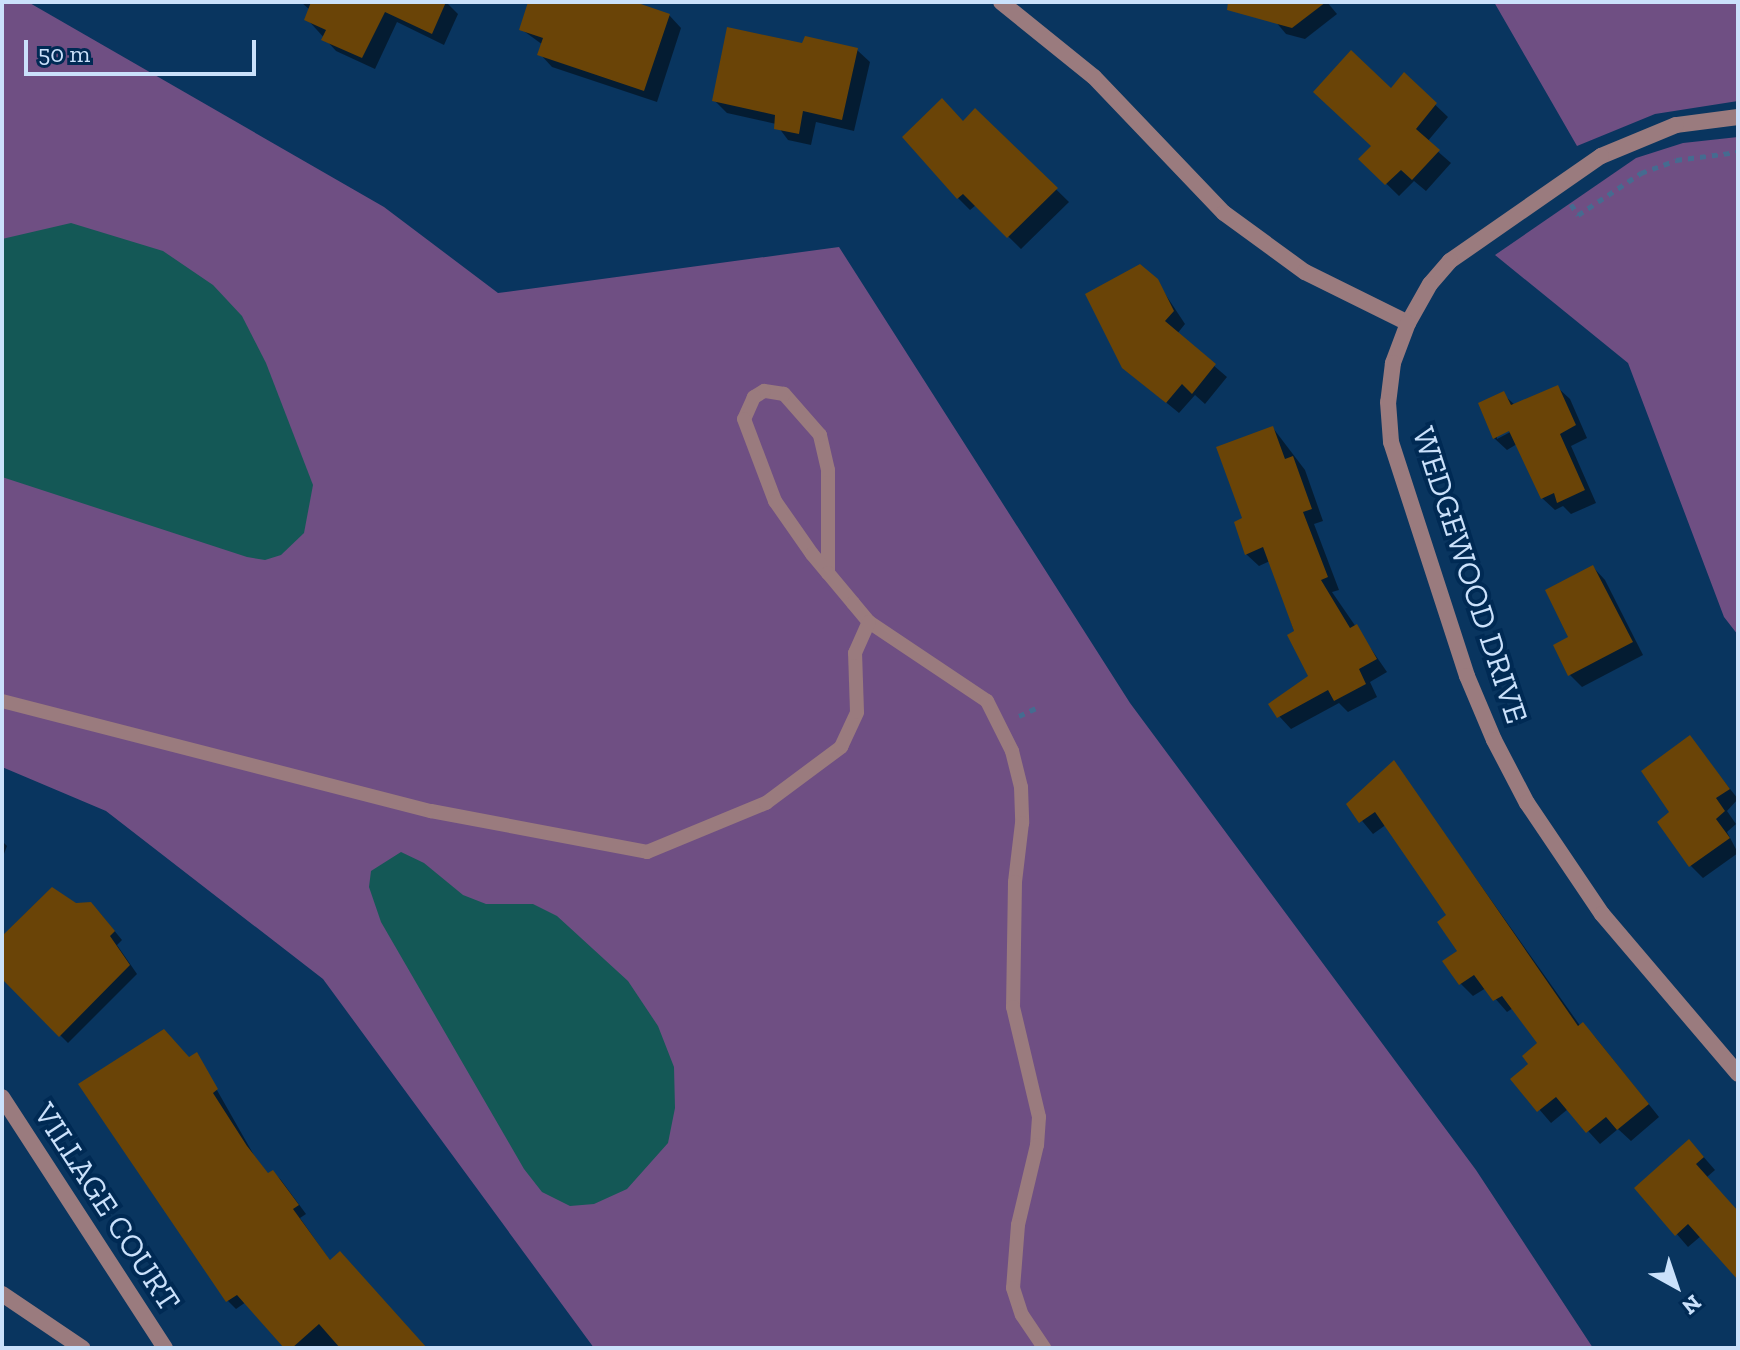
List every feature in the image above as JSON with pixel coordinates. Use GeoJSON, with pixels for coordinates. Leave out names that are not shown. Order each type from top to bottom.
{"type":"FeatureCollection","features":[{"type":"Feature","properties":{"kind":"street"},"geometry":{"type":"LineString","coordinates":[[1001,2],[1094,77],[1224,213],[1305,272],[1408,323]]}},
{"type":"Feature","properties":{"kind":"street","name":"WEDGEWOOD DRIVE"},"geometry":{"type":"LineString","coordinates":[[1738,117],[1676,125],[1641,137],[1558,183],[1450,261],[1408,323],[1393,363],[1391,442],[1467,676],[1494,740],[1527,803],[1602,914],[1738,1074]]}},
{"type":"Feature","properties":{"kind":"street","name":"VILLAGE COURT"},"geometry":{"type":"LineString","coordinates":[[2,1097],[165,1348]]}},
{"type":"Feature","properties":{"kind":"street"},"geometry":{"type":"LineString","coordinates":[[2,1294],[82,1348]]}},
{"type":"Feature","properties":{"kind":"lane"},"geometry":{"type":"LineString","coordinates":[[828,573],[828,470],[820,435],[784,394],[764,391],[754,397],[744,419],[754,456],[775,501],[828,573],[869,622],[987,701],[1012,751],[1021,787],[1013,1007],[1022,1061],[1039,1117],[1035,1156],[1018,1225],[1013,1288],[1022,1315],[1044,1348]]}},
{"type":"Feature","properties":{"kind":"lane"},"geometry":{"type":"LineString","coordinates":[[2,701],[431,811],[647,852],[766,803],[841,747],[857,712],[855,653],[869,622]]}},
{"type":"Feature","properties":{"kind":"path"},"geometry":{"type":"LineString","coordinates":[[1558,183],[1578,215],[1641,173],[1676,160],[1738,152]]}},
{"type":"Feature","properties":{"kind":"shaded area"},"geometry":{"type":"Polygon","coordinates":[[[2,2],[28,2],[384,207],[498,293],[839,247],[1130,703],[1476,1170],[1593,1348],[594,1348],[323,979],[106,811],[2,767],[2,2]]]}},
{"type":"Feature","properties":{"kind":"shaded area"},"geometry":{"type":"Polygon","coordinates":[[[1494,2],[1738,2],[1738,101],[1655,114],[1577,146],[1494,2]]]}},
{"type":"Feature","properties":{"kind":"shaded area"},"geometry":{"type":"Polygon","coordinates":[[[1738,137],[1738,635],[1724,617],[1628,363],[1495,255],[1636,158],[1683,143],[1738,137]]]}},
{"type":"Feature","properties":{"kind":"shaded area"},"geometry":{"type":"Polygon","coordinates":[[[71,223],[163,251],[213,285],[242,316],[266,363],[313,485],[304,533],[281,555],[265,560],[247,557],[2,477],[2,239],[71,223]]]}},
{"type":"Feature","properties":{"kind":"shaded area"},"geometry":{"type":"Polygon","coordinates":[[[401,852],[424,863],[463,895],[486,904],[533,904],[557,916],[628,981],[658,1026],[674,1067],[675,1108],[668,1143],[627,1189],[594,1204],[570,1206],[542,1192],[524,1169],[381,922],[369,887],[371,871],[401,852]]]}},
{"type":"Feature","properties":{"kind":"building"},"geometry":{"type":"Polygon","coordinates":[[[311,2],[446,2],[432,34],[385,12],[362,58],[321,40],[326,30],[304,20],[311,2]]]}},
{"type":"Feature","properties":{"kind":"building"},"geometry":{"type":"Polygon","coordinates":[[[528,2],[635,2],[670,14],[644,91],[537,55],[543,38],[519,30],[528,2]]]}},
{"type":"Feature","properties":{"kind":"building"},"geometry":{"type":"Polygon","coordinates":[[[1228,2],[1326,2],[1292,28],[1227,10],[1228,2]]]}},
{"type":"Feature","properties":{"kind":"building"},"geometry":{"type":"Polygon","coordinates":[[[727,27],[802,43],[805,36],[858,48],[842,120],[803,111],[799,134],[774,129],[775,115],[712,101],[727,27]]]}},
{"type":"Feature","properties":{"kind":"building"},"geometry":{"type":"Polygon","coordinates":[[[1351,50],[1391,88],[1404,72],[1437,103],[1416,129],[1440,150],[1412,180],[1401,170],[1385,185],[1358,159],[1371,146],[1313,92],[1351,50]]]}},
{"type":"Feature","properties":{"kind":"building"},"geometry":{"type":"Polygon","coordinates":[[[942,98],[963,121],[975,108],[1058,188],[1007,238],[963,194],[957,199],[902,137],[942,98]]]}},
{"type":"Feature","properties":{"kind":"building"},"geometry":{"type":"Polygon","coordinates":[[[1140,264],[1158,279],[1174,311],[1165,321],[1216,364],[1192,394],[1182,384],[1166,403],[1122,368],[1085,294],[1140,264]]]}},
{"type":"Feature","properties":{"kind":"building"},"geometry":{"type":"Polygon","coordinates":[[[1558,385],[1576,425],[1560,434],[1585,490],[1557,503],[1554,493],[1541,499],[1509,431],[1493,439],[1478,403],[1504,391],[1511,405],[1558,385]]]}},
{"type":"Feature","properties":{"kind":"building"},"geometry":{"type":"Polygon","coordinates":[[[1273,426],[1285,459],[1293,456],[1312,509],[1303,512],[1328,577],[1321,580],[1350,628],[1357,624],[1377,659],[1359,669],[1366,684],[1334,701],[1328,690],[1277,718],[1268,704],[1308,676],[1287,635],[1294,631],[1263,547],[1245,555],[1234,522],[1242,518],[1216,447],[1273,426]]]}},
{"type":"Feature","properties":{"kind":"building"},"geometry":{"type":"Polygon","coordinates":[[[1593,565],[1633,642],[1568,676],[1553,645],[1568,637],[1545,590],[1593,565]]]}},
{"type":"Feature","properties":{"kind":"building"},"geometry":{"type":"Polygon","coordinates":[[[1690,735],[1730,789],[1716,798],[1725,811],[1716,819],[1730,838],[1689,867],[1657,822],[1669,812],[1641,771],[1690,735]]]}},
{"type":"Feature","properties":{"kind":"building"},"geometry":{"type":"Polygon","coordinates":[[[1394,760],[1578,1026],[1583,1022],[1649,1104],[1617,1130],[1606,1117],[1586,1133],[1556,1097],[1537,1112],[1510,1079],[1528,1064],[1522,1056],[1537,1043],[1502,996],[1493,1001],[1474,975],[1459,985],[1442,961],[1457,951],[1437,922],[1446,915],[1375,812],[1359,823],[1346,804],[1394,760]]]}},
{"type":"Feature","properties":{"kind":"building"},"geometry":{"type":"Polygon","coordinates":[[[52,887],[76,903],[91,902],[115,931],[110,936],[130,965],[59,1037],[2,979],[2,936],[52,887]]]}},
{"type":"Feature","properties":{"kind":"building"},"geometry":{"type":"Polygon","coordinates":[[[164,1029],[189,1057],[197,1052],[218,1089],[213,1093],[247,1146],[268,1173],[273,1170],[299,1205],[293,1209],[330,1260],[340,1251],[427,1348],[340,1348],[319,1324],[292,1348],[284,1348],[237,1295],[226,1302],[78,1084],[164,1029]]]}},
{"type":"Feature","properties":{"kind":"building"},"geometry":{"type":"Polygon","coordinates":[[[1689,1139],[1704,1157],[1696,1164],[1738,1211],[1738,1280],[1688,1224],[1675,1236],[1634,1188],[1689,1139]]]}}]}
